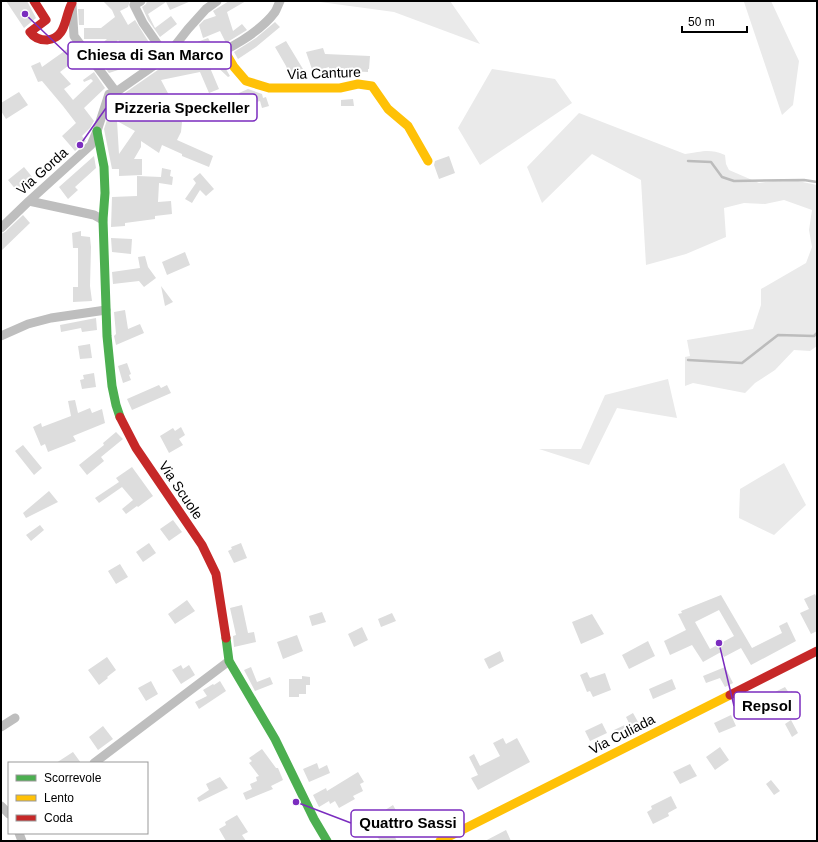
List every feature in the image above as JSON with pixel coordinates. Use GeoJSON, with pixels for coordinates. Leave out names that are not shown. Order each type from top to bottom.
{"type":"FeatureCollection","features":[{"type":"Feature","properties":{"kind":"street"},"geometry":{"type":"LineString","coordinates":[[34,1],[46,20],[30,32],[34,37],[45,40],[52,40],[58,37],[62,32],[65,25],[68,7],[72,2]]}},
{"type":"Feature","properties":{"kind":"street"},"geometry":{"type":"LineString","coordinates":[[141,1],[134,5],[143,23],[170,62],[203,58],[224,50],[248,36],[264,23],[275,12],[280,1]]}},
{"type":"Feature","properties":{"kind":"street"},"geometry":{"type":"LineString","coordinates":[[97,131],[109,94],[116,92],[166,58],[188,29],[206,9],[217,1]]}},
{"type":"Feature","properties":{"kind":"street"},"geometry":{"type":"LineString","coordinates":[[72,2],[74,36],[116,92]]}},
{"type":"Feature","properties":{"kind":"street","name":"Via Canture"},"geometry":{"type":"LineString","coordinates":[[224,50],[234,67],[246,81],[269,88],[340,88],[358,84],[372,86],[388,109],[408,126],[428,161]]}},
{"type":"Feature","properties":{"kind":"street","name":"Via Gorda"},"geometry":{"type":"LineString","coordinates":[[1,228],[29,200],[91,145],[97,131]]}},
{"type":"Feature","properties":{"kind":"street","name":"Via Scuole"},"geometry":{"type":"LineString","coordinates":[[97,131],[104,167],[105,193],[103,220],[106,310],[112,386],[116,404],[122,421],[136,448],[202,545],[216,574],[229,661],[275,739],[314,819],[327,841]]}},
{"type":"Feature","properties":{"kind":"street"},"geometry":{"type":"LineString","coordinates":[[29,200],[94,215],[103,220]]}},
{"type":"Feature","properties":{"kind":"street"},"geometry":{"type":"LineString","coordinates":[[1,336],[28,324],[51,318],[106,310]]}},
{"type":"Feature","properties":{"kind":"street","name":"Via Culiada"},"geometry":{"type":"LineString","coordinates":[[440,841],[817,651]]}},
{"type":"Feature","properties":{"kind":"street"},"geometry":{"type":"LineString","coordinates":[[95,762],[229,661]]}},
{"type":"Feature","properties":{"kind":"street"},"geometry":{"type":"LineString","coordinates":[[1,726],[15,718]]}},
{"type":"Feature","properties":{"kind":"shaded area"},"geometry":{"type":"Polygon","coordinates":[[[313,1],[450,1],[480,44],[394,12],[313,1]]]}},
{"type":"Feature","properties":{"kind":"shaded area"},"geometry":{"type":"Polygon","coordinates":[[[771,1],[799,61],[793,105],[782,115],[744,2],[771,1]]]}},
{"type":"Feature","properties":{"kind":"shaded area"},"geometry":{"type":"Polygon","coordinates":[[[492,69],[555,79],[572,103],[480,165],[458,128],[492,69]]]}},
{"type":"Feature","properties":{"kind":"shaded area"},"geometry":{"type":"Polygon","coordinates":[[[579,113],[685,154],[709,151],[725,155],[726,164],[729,170],[759,183],[788,179],[817,185],[817,346],[810,351],[794,350],[775,370],[755,383],[745,393],[693,383],[685,386],[685,357],[690,356],[687,340],[753,329],[761,305],[761,289],[806,263],[812,247],[809,230],[812,210],[784,200],[765,204],[744,203],[724,208],[726,237],[686,254],[646,265],[641,180],[592,154],[542,203],[527,167],[579,113]]]}},
{"type":"Feature","properties":{"kind":"shaded area"},"geometry":{"type":"Polygon","coordinates":[[[668,379],[677,418],[617,408],[589,465],[539,449],[581,449],[605,395],[668,379]]]}},
{"type":"Feature","properties":{"kind":"shaded area"},"geometry":{"type":"Polygon","coordinates":[[[784,463],[806,505],[774,535],[739,518],[740,489],[784,463]]]}},
{"type":"Feature","properties":{"kind":"building"},"geometry":{"type":"Polygon","coordinates":[[[6,1],[27,1],[36,18],[24,28],[6,1]]]}},
{"type":"Feature","properties":{"kind":"building"},"geometry":{"type":"Polygon","coordinates":[[[103,1],[130,1],[128,7],[120,11],[128,25],[135,20],[150,44],[145,50],[148,54],[141,59],[136,51],[129,55],[118,40],[101,62],[93,52],[107,39],[84,39],[84,28],[101,28],[115,17],[112,10],[103,1]]]}},
{"type":"Feature","properties":{"kind":"building"},"geometry":{"type":"Polygon","coordinates":[[[147,1],[191,1],[170,10],[166,2],[148,14],[155,28],[171,16],[177,24],[160,37],[148,20],[142,7],[147,1]]]}},
{"type":"Feature","properties":{"kind":"building"},"geometry":{"type":"Polygon","coordinates":[[[229,1],[246,1],[227,12],[233,31],[242,24],[247,30],[226,43],[220,31],[203,38],[199,25],[204,20],[216,16],[213,11],[229,1]]]}},
{"type":"Feature","properties":{"kind":"building"},"geometry":{"type":"Polygon","coordinates":[[[78,9],[84,9],[84,25],[79,25],[78,9]]]}},
{"type":"Feature","properties":{"kind":"building"},"geometry":{"type":"Polygon","coordinates":[[[275,22],[280,27],[256,47],[238,59],[234,52],[256,38],[275,22]]]}},
{"type":"Feature","properties":{"kind":"building"},"geometry":{"type":"Polygon","coordinates":[[[208,38],[214,48],[194,54],[177,56],[176,54],[184,52],[181,48],[208,38]]]}},
{"type":"Feature","properties":{"kind":"building"},"geometry":{"type":"Polygon","coordinates":[[[286,41],[306,74],[291,80],[286,66],[275,47],[286,41]]]}},
{"type":"Feature","properties":{"kind":"building"},"geometry":{"type":"Polygon","coordinates":[[[73,45],[83,58],[79,61],[77,59],[60,72],[71,84],[64,89],[73,100],[93,81],[91,79],[84,82],[83,80],[94,72],[105,88],[84,108],[94,121],[90,128],[82,136],[86,141],[75,151],[62,136],[76,123],[42,81],[38,82],[31,66],[40,62],[42,67],[73,45]]]}},
{"type":"Feature","properties":{"kind":"building"},"geometry":{"type":"Polygon","coordinates":[[[323,48],[325,54],[370,56],[368,72],[329,70],[329,67],[313,72],[306,52],[323,48]]]}},
{"type":"Feature","properties":{"kind":"building"},"geometry":{"type":"Polygon","coordinates":[[[124,57],[127,67],[109,73],[102,64],[124,57]]]}},
{"type":"Feature","properties":{"kind":"building"},"geometry":{"type":"Polygon","coordinates":[[[220,59],[230,76],[228,77],[212,62],[220,59]]]}},
{"type":"Feature","properties":{"kind":"building"},"geometry":{"type":"Polygon","coordinates":[[[208,63],[219,89],[209,93],[200,72],[161,80],[171,99],[165,102],[167,104],[149,109],[182,122],[181,132],[177,140],[213,156],[209,167],[182,156],[182,154],[162,145],[159,153],[141,141],[141,147],[134,159],[142,159],[142,175],[119,176],[119,169],[112,169],[104,129],[114,99],[165,65],[170,68],[208,63]],[[117,121],[119,154],[135,131],[117,121]]]}},
{"type":"Feature","properties":{"kind":"building"},"geometry":{"type":"Polygon","coordinates":[[[248,89],[262,94],[263,98],[266,97],[269,106],[262,108],[260,101],[243,106],[239,93],[248,89]]]}},
{"type":"Feature","properties":{"kind":"building"},"geometry":{"type":"Polygon","coordinates":[[[19,92],[28,105],[6,119],[1,111],[1,103],[19,92]]]}},
{"type":"Feature","properties":{"kind":"building"},"geometry":{"type":"Polygon","coordinates":[[[353,99],[354,106],[341,106],[341,100],[353,99]]]}},
{"type":"Feature","properties":{"kind":"building"},"geometry":{"type":"Polygon","coordinates":[[[94,156],[96,168],[75,187],[78,190],[68,199],[59,187],[94,156]]]}},
{"type":"Feature","properties":{"kind":"building"},"geometry":{"type":"Polygon","coordinates":[[[449,156],[455,173],[439,179],[434,165],[435,161],[449,156]]]}},
{"type":"Feature","properties":{"kind":"building"},"geometry":{"type":"Polygon","coordinates":[[[24,167],[33,178],[17,191],[8,180],[24,167]]]}},
{"type":"Feature","properties":{"kind":"building"},"geometry":{"type":"Polygon","coordinates":[[[162,168],[171,170],[170,176],[173,177],[172,185],[159,183],[158,202],[171,201],[172,214],[155,216],[155,219],[125,223],[125,226],[111,227],[112,197],[137,196],[137,176],[161,177],[162,168]]]}},
{"type":"Feature","properties":{"kind":"building"},"geometry":{"type":"Polygon","coordinates":[[[200,173],[214,189],[206,196],[200,190],[192,203],[185,199],[196,183],[193,179],[200,173]]]}},
{"type":"Feature","properties":{"kind":"building"},"geometry":{"type":"Polygon","coordinates":[[[23,215],[30,223],[1,251],[1,234],[23,215]]]}},
{"type":"Feature","properties":{"kind":"building"},"geometry":{"type":"Polygon","coordinates":[[[81,231],[81,236],[90,237],[90,286],[92,301],[73,302],[73,287],[78,287],[78,248],[73,248],[72,233],[81,231]]]}},
{"type":"Feature","properties":{"kind":"building"},"geometry":{"type":"Polygon","coordinates":[[[111,238],[132,239],[131,254],[112,252],[111,238]]]}},
{"type":"Feature","properties":{"kind":"building"},"geometry":{"type":"Polygon","coordinates":[[[185,252],[190,265],[167,275],[162,262],[185,252]]]}},
{"type":"Feature","properties":{"kind":"building"},"geometry":{"type":"Polygon","coordinates":[[[145,256],[148,267],[156,278],[144,287],[139,281],[113,284],[112,272],[140,268],[138,257],[145,256]]]}},
{"type":"Feature","properties":{"kind":"building"},"geometry":{"type":"Polygon","coordinates":[[[161,286],[173,302],[165,306],[161,286]]]}},
{"type":"Feature","properties":{"kind":"building"},"geometry":{"type":"Polygon","coordinates":[[[125,310],[128,329],[140,324],[144,333],[116,345],[114,336],[116,334],[114,312],[125,310]]]}},
{"type":"Feature","properties":{"kind":"building"},"geometry":{"type":"Polygon","coordinates":[[[96,318],[97,330],[82,332],[81,328],[61,332],[60,325],[96,318]]]}},
{"type":"Feature","properties":{"kind":"building"},"geometry":{"type":"Polygon","coordinates":[[[90,344],[92,358],[80,359],[78,346],[90,344]]]}},
{"type":"Feature","properties":{"kind":"building"},"geometry":{"type":"Polygon","coordinates":[[[127,363],[131,374],[129,375],[131,380],[123,383],[118,366],[127,363]]]}},
{"type":"Feature","properties":{"kind":"building"},"geometry":{"type":"Polygon","coordinates":[[[94,373],[96,387],[82,389],[80,380],[84,379],[83,375],[94,373]]]}},
{"type":"Feature","properties":{"kind":"building"},"geometry":{"type":"Polygon","coordinates":[[[159,385],[161,388],[167,385],[171,393],[132,410],[127,399],[159,385]]]}},
{"type":"Feature","properties":{"kind":"building"},"geometry":{"type":"Polygon","coordinates":[[[75,400],[78,413],[90,408],[92,413],[102,409],[105,423],[73,436],[76,441],[48,452],[45,444],[41,446],[33,427],[41,423],[42,427],[71,416],[68,401],[75,400]]]}},
{"type":"Feature","properties":{"kind":"building"},"geometry":{"type":"Polygon","coordinates":[[[181,427],[185,435],[179,439],[183,445],[169,453],[160,436],[173,428],[175,431],[181,427]]]}},
{"type":"Feature","properties":{"kind":"building"},"geometry":{"type":"Polygon","coordinates":[[[116,432],[123,439],[101,457],[104,461],[87,475],[79,465],[104,445],[103,443],[116,432]]]}},
{"type":"Feature","properties":{"kind":"building"},"geometry":{"type":"Polygon","coordinates":[[[23,445],[42,468],[34,475],[15,451],[23,445]]]}},
{"type":"Feature","properties":{"kind":"building"},"geometry":{"type":"Polygon","coordinates":[[[132,467],[153,496],[126,514],[122,509],[133,500],[122,487],[99,503],[95,498],[119,482],[116,478],[132,467]]]}},
{"type":"Feature","properties":{"kind":"building"},"geometry":{"type":"Polygon","coordinates":[[[49,491],[58,502],[26,518],[23,513],[49,491]]]}},
{"type":"Feature","properties":{"kind":"building"},"geometry":{"type":"Polygon","coordinates":[[[173,520],[182,532],[169,541],[160,529],[173,520]]]}},
{"type":"Feature","properties":{"kind":"building"},"geometry":{"type":"Polygon","coordinates":[[[40,525],[44,530],[31,541],[26,535],[40,525]]]}},
{"type":"Feature","properties":{"kind":"building"},"geometry":{"type":"Polygon","coordinates":[[[149,543],[156,553],[143,562],[136,552],[149,543]]]}},
{"type":"Feature","properties":{"kind":"building"},"geometry":{"type":"Polygon","coordinates":[[[241,543],[247,558],[234,563],[228,551],[232,549],[231,547],[241,543]]]}},
{"type":"Feature","properties":{"kind":"building"},"geometry":{"type":"Polygon","coordinates":[[[120,564],[128,577],[116,584],[108,571],[120,564]]]}},
{"type":"Feature","properties":{"kind":"building"},"geometry":{"type":"Polygon","coordinates":[[[815,594],[817,598],[817,631],[811,634],[800,613],[809,609],[804,599],[815,594]]]}},
{"type":"Feature","properties":{"kind":"building"},"geometry":{"type":"Polygon","coordinates":[[[721,595],[752,648],[782,633],[779,626],[787,622],[796,641],[751,665],[741,648],[724,657],[721,652],[703,662],[692,645],[670,655],[664,641],[686,630],[678,614],[682,613],[681,611],[721,595]],[[719,610],[695,622],[710,649],[734,636],[719,610]]]}},
{"type":"Feature","properties":{"kind":"building"},"geometry":{"type":"Polygon","coordinates":[[[187,600],[195,611],[175,624],[168,614],[187,600]]]}},
{"type":"Feature","properties":{"kind":"building"},"geometry":{"type":"Polygon","coordinates":[[[242,605],[248,633],[254,632],[256,642],[234,647],[233,636],[236,635],[230,608],[242,605]]]}},
{"type":"Feature","properties":{"kind":"building"},"geometry":{"type":"Polygon","coordinates":[[[322,612],[326,622],[312,626],[309,616],[322,612]]]}},
{"type":"Feature","properties":{"kind":"building"},"geometry":{"type":"Polygon","coordinates":[[[392,613],[396,621],[381,627],[378,619],[392,613]]]}},
{"type":"Feature","properties":{"kind":"building"},"geometry":{"type":"Polygon","coordinates":[[[592,614],[604,634],[581,644],[572,622],[592,614]]]}},
{"type":"Feature","properties":{"kind":"building"},"geometry":{"type":"Polygon","coordinates":[[[362,627],[368,640],[354,647],[348,634],[362,627]]]}},
{"type":"Feature","properties":{"kind":"building"},"geometry":{"type":"Polygon","coordinates":[[[297,635],[303,651],[283,659],[277,642],[297,635]]]}},
{"type":"Feature","properties":{"kind":"building"},"geometry":{"type":"Polygon","coordinates":[[[648,641],[655,656],[629,669],[622,655],[648,641]]]}},
{"type":"Feature","properties":{"kind":"building"},"geometry":{"type":"Polygon","coordinates":[[[500,651],[504,661],[489,669],[484,659],[500,651]]]}},
{"type":"Feature","properties":{"kind":"building"},"geometry":{"type":"Polygon","coordinates":[[[107,657],[116,670],[99,685],[88,670],[107,657]]]}},
{"type":"Feature","properties":{"kind":"building"},"geometry":{"type":"Polygon","coordinates":[[[181,665],[183,669],[189,665],[195,675],[181,684],[172,670],[181,665]]]}},
{"type":"Feature","properties":{"kind":"building"},"geometry":{"type":"Polygon","coordinates":[[[251,667],[257,682],[270,677],[273,684],[255,691],[244,670],[251,667]]]}},
{"type":"Feature","properties":{"kind":"building"},"geometry":{"type":"Polygon","coordinates":[[[725,667],[733,683],[725,687],[720,678],[706,683],[703,676],[725,667]]]}},
{"type":"Feature","properties":{"kind":"building"},"geometry":{"type":"Polygon","coordinates":[[[587,672],[590,678],[605,673],[611,690],[593,697],[590,691],[587,692],[580,675],[587,672]]]}},
{"type":"Feature","properties":{"kind":"building"},"geometry":{"type":"Polygon","coordinates":[[[302,676],[310,677],[310,685],[306,685],[306,694],[299,694],[299,697],[289,697],[289,679],[302,679],[302,676]]]}},
{"type":"Feature","properties":{"kind":"building"},"geometry":{"type":"Polygon","coordinates":[[[672,679],[676,689],[653,699],[649,689],[672,679]]]}},
{"type":"Feature","properties":{"kind":"building"},"geometry":{"type":"Polygon","coordinates":[[[151,681],[158,694],[146,701],[138,688],[151,681]]]}},
{"type":"Feature","properties":{"kind":"building"},"geometry":{"type":"Polygon","coordinates":[[[220,681],[226,691],[199,709],[195,702],[207,696],[203,690],[220,681]]]}},
{"type":"Feature","properties":{"kind":"building"},"geometry":{"type":"Polygon","coordinates":[[[785,687],[789,693],[792,691],[797,700],[777,707],[771,694],[785,687]]]}},
{"type":"Feature","properties":{"kind":"building"},"geometry":{"type":"Polygon","coordinates":[[[633,713],[642,729],[620,741],[614,730],[629,723],[626,717],[633,713]]]}},
{"type":"Feature","properties":{"kind":"building"},"geometry":{"type":"Polygon","coordinates":[[[731,715],[736,726],[719,733],[714,723],[731,715]]]}},
{"type":"Feature","properties":{"kind":"building"},"geometry":{"type":"Polygon","coordinates":[[[791,720],[798,733],[792,737],[785,724],[791,720]]]}},
{"type":"Feature","properties":{"kind":"building"},"geometry":{"type":"Polygon","coordinates":[[[602,723],[607,733],[590,741],[585,731],[602,723]]]}},
{"type":"Feature","properties":{"kind":"building"},"geometry":{"type":"Polygon","coordinates":[[[103,726],[113,739],[98,750],[89,737],[103,726]]]}},
{"type":"Feature","properties":{"kind":"building"},"geometry":{"type":"Polygon","coordinates":[[[503,738],[506,744],[517,738],[530,762],[478,790],[471,778],[478,775],[469,757],[474,754],[480,766],[500,756],[493,743],[503,738]]]}},
{"type":"Feature","properties":{"kind":"building"},"geometry":{"type":"Polygon","coordinates":[[[720,747],[729,760],[715,770],[706,757],[720,747]]]}},
{"type":"Feature","properties":{"kind":"building"},"geometry":{"type":"Polygon","coordinates":[[[262,749],[276,768],[278,768],[283,780],[271,786],[273,789],[246,800],[243,793],[252,789],[250,784],[257,781],[256,777],[259,776],[249,763],[252,761],[249,758],[262,749]]]}},
{"type":"Feature","properties":{"kind":"building"},"geometry":{"type":"Polygon","coordinates":[[[73,752],[80,762],[58,762],[73,752]]]}},
{"type":"Feature","properties":{"kind":"building"},"geometry":{"type":"Polygon","coordinates":[[[317,763],[319,769],[327,765],[330,773],[309,782],[303,769],[317,763]]]}},
{"type":"Feature","properties":{"kind":"building"},"geometry":{"type":"Polygon","coordinates":[[[690,764],[697,776],[680,784],[673,772],[690,764]]]}},
{"type":"Feature","properties":{"kind":"building"},"geometry":{"type":"Polygon","coordinates":[[[358,772],[364,782],[360,784],[363,791],[353,796],[355,799],[339,808],[335,801],[330,804],[329,801],[319,807],[313,795],[326,788],[327,791],[358,772]]]}},
{"type":"Feature","properties":{"kind":"building"},"geometry":{"type":"Polygon","coordinates":[[[220,777],[228,788],[199,802],[197,798],[209,790],[206,784],[220,777]]]}},
{"type":"Feature","properties":{"kind":"building"},"geometry":{"type":"Polygon","coordinates":[[[771,780],[780,791],[774,795],[766,784],[771,780]]]}},
{"type":"Feature","properties":{"kind":"building"},"geometry":{"type":"Polygon","coordinates":[[[671,796],[677,808],[668,813],[669,816],[653,824],[647,812],[652,809],[651,806],[671,796]]]}},
{"type":"Feature","properties":{"kind":"building"},"geometry":{"type":"Polygon","coordinates":[[[393,805],[398,814],[387,821],[382,812],[393,805]]]}},
{"type":"Feature","properties":{"kind":"building"},"geometry":{"type":"Polygon","coordinates":[[[237,815],[248,832],[242,835],[246,841],[226,841],[219,829],[226,825],[225,822],[237,815]]]}},
{"type":"Feature","properties":{"kind":"building"},"geometry":{"type":"Polygon","coordinates":[[[391,829],[397,841],[380,841],[377,836],[391,829]]]}},
{"type":"Feature","properties":{"kind":"building"},"geometry":{"type":"Polygon","coordinates":[[[506,830],[511,841],[485,841],[506,830]]]}},
{"type":"Feature","properties":{"kind":"waterway"},"geometry":{"type":"LineString","coordinates":[[688,161],[711,162],[722,177],[734,181],[804,180],[817,182]]}},
{"type":"Feature","properties":{"kind":"waterway"},"geometry":{"type":"LineString","coordinates":[[688,360],[742,363],[778,335],[814,336],[817,333]]}},
{"type":"Feature","properties":{"kind":"traffic: fast"},"geometry":{"type":"LineString","coordinates":[[97,131],[104,167],[105,193],[103,220],[107,336],[112,386],[120,417]]}},
{"type":"Feature","properties":{"kind":"traffic: fast"},"geometry":{"type":"LineString","coordinates":[[226,638],[229,661],[275,739],[314,819],[327,841]]}},
{"type":"Feature","properties":{"kind":"traffic: slow"},"geometry":{"type":"LineString","coordinates":[[224,50],[234,67],[246,81],[269,88],[340,88],[358,84],[372,86],[388,109],[408,126],[428,161]]}},
{"type":"Feature","properties":{"kind":"traffic: slow"},"geometry":{"type":"LineString","coordinates":[[440,841],[730,695]]}},
{"type":"Feature","properties":{"kind":"traffic: jam"},"geometry":{"type":"LineString","coordinates":[[34,1],[46,20],[30,32],[33,36],[44,40],[53,38],[62,31],[72,3]]}},
{"type":"Feature","properties":{"kind":"traffic: jam"},"geometry":{"type":"LineString","coordinates":[[120,417],[136,448],[202,545],[216,574],[226,638]]}},
{"type":"Feature","properties":{"kind":"traffic: jam"},"geometry":{"type":"LineString","coordinates":[[730,695],[817,651]]}},
{"type":"Feature","properties":{"kind":"place","name":"Chiesa di San Marco"},"geometry":{"type":"Point","coordinates":[25,14]}},
{"type":"Feature","properties":{"kind":"place","name":"Pizzeria Speckeller"},"geometry":{"type":"Point","coordinates":[80,145]}},
{"type":"Feature","properties":{"kind":"place","name":"Repsol"},"geometry":{"type":"Point","coordinates":[719,643]}},
{"type":"Feature","properties":{"kind":"place","name":"Quattro Sassi"},"geometry":{"type":"Point","coordinates":[296,802]}}]}
